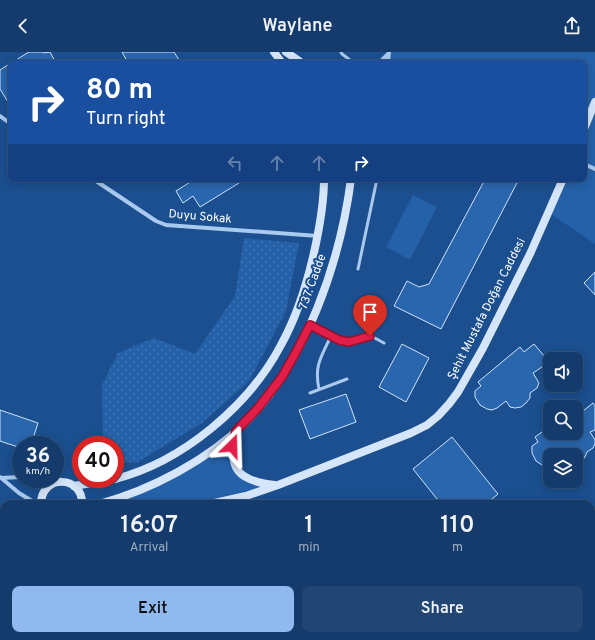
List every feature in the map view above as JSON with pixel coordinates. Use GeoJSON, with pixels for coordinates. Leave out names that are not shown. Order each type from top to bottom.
{"type":"FeatureCollection","features":[{"type":"Feature","properties":{"kind":"street"},"geometry":{"type":"LineString","coordinates":[[286,52],[298,60]]}},
{"type":"Feature","properties":{"kind":"street"},"geometry":{"type":"LineString","coordinates":[[587,122],[595,102]]}},
{"type":"Feature","properties":{"kind":"street","name":"Duyu Sokak"},"geometry":{"type":"LineString","coordinates":[[98,182],[156,221],[166,225],[318,236]]}},
{"type":"Feature","properties":{"kind":"street","name":"737. Cadde"},"geometry":{"type":"LineString","coordinates":[[124,477],[148,468],[182,449],[217,424],[245,396],[269,366],[292,324],[310,270],[323,210],[324,182]]}},
{"type":"Feature","properties":{"kind":"street","name":"737. Cadde"},"geometry":{"type":"LineString","coordinates":[[112,500],[136,492],[172,474],[208,453],[236,431],[258,408],[278,383],[310,325],[330,277],[342,230],[351,182]]}},
{"type":"Feature","properties":{"kind":"street","name":"Şehit Mustafa Doğan Caddesi"},"geometry":{"type":"LineString","coordinates":[[228,500],[246,496],[278,485],[411,433],[427,425],[438,416],[458,392],[483,348],[530,254],[562,182]]}},
{"type":"Feature","properties":{"kind":"street","name":"Şehit Mustafa Doğan Caddesi"},"geometry":{"type":"LineString","coordinates":[[236,431],[232,446],[232,456],[236,468],[244,478],[258,483],[278,485]]}},
{"type":"Feature","properties":{"kind":"street"},"geometry":{"type":"LineString","coordinates":[[1,478],[12,477]]}},
{"type":"Feature","properties":{"kind":"street"},"geometry":{"type":"LineString","coordinates":[[1,478],[19,494],[30,500]]}},
{"type":"Feature","properties":{"kind":"street"},"geometry":{"type":"LineString","coordinates":[[42,500],[43,492],[46,488]]}},
{"type":"Feature","properties":{"kind":"street"},"geometry":{"type":"LineString","coordinates":[[76,488],[81,495],[82,500]]}},
{"type":"Feature","properties":{"kind":"lane"},"geometry":{"type":"LineString","coordinates":[[341,52],[350,60]]}},
{"type":"Feature","properties":{"kind":"lane"},"geometry":{"type":"LineString","coordinates":[[358,268],[376,182]]}},
{"type":"Feature","properties":{"kind":"lane"},"geometry":{"type":"LineString","coordinates":[[310,325],[339,340],[349,342],[370,336],[384,343]]}},
{"type":"Feature","properties":{"kind":"lane"},"geometry":{"type":"LineString","coordinates":[[319,389],[316,377],[317,368],[319,360],[331,336]]}},
{"type":"Feature","properties":{"kind":"lane"},"geometry":{"type":"LineString","coordinates":[[310,393],[347,379]]}},
{"type":"Feature","properties":{"kind":"shaded area"},"geometry":{"type":"Polygon","coordinates":[[[389,52],[595,52],[595,244],[548,212],[562,182],[587,182],[587,60],[388,60],[389,52]]]}},
{"type":"Feature","properties":{"kind":"shaded area"},"geometry":{"type":"Polygon","coordinates":[[[413,195],[437,207],[410,260],[386,247],[413,195]]]}},
{"type":"Feature","properties":{"kind":"shaded area"},"geometry":{"type":"Polygon","coordinates":[[[244,238],[299,243],[286,311],[249,381],[202,423],[136,463],[124,462],[124,436],[103,436],[102,385],[118,353],[154,338],[195,354],[235,296],[244,238]]]}},
{"type":"Feature","properties":{"kind":"shaded area"},"geometry":{"type":"Polygon","coordinates":[[[236,431],[232,456],[244,477],[278,485],[224,500],[111,500],[155,484],[236,431]]]}},
{"type":"Feature","properties":{"kind":"building"},"geometry":{"type":"Polygon","coordinates":[[[29,52],[50,52],[54,60],[16,60],[29,52]]]}},
{"type":"Feature","properties":{"kind":"building"},"geometry":{"type":"Polygon","coordinates":[[[122,52],[174,52],[179,60],[126,60],[122,52]]]}},
{"type":"Feature","properties":{"kind":"building"},"geometry":{"type":"Polygon","coordinates":[[[8,65],[8,102],[0,89],[0,70],[8,65]]]}},
{"type":"Feature","properties":{"kind":"building"},"geometry":{"type":"Polygon","coordinates":[[[190,182],[239,183],[200,207],[193,196],[183,203],[176,191],[190,182]]]}},
{"type":"Feature","properties":{"kind":"building"},"geometry":{"type":"Polygon","coordinates":[[[517,182],[441,329],[394,306],[407,281],[419,287],[429,284],[483,183],[517,182]]]}},
{"type":"Feature","properties":{"kind":"building"},"geometry":{"type":"Polygon","coordinates":[[[595,272],[595,295],[584,283],[595,272]]]}},
{"type":"Feature","properties":{"kind":"building"},"geometry":{"type":"Polygon","coordinates":[[[402,344],[429,358],[406,402],[379,387],[402,344]]]}},
{"type":"Feature","properties":{"kind":"building"},"geometry":{"type":"Polygon","coordinates":[[[534,344],[543,355],[542,367],[533,373],[539,383],[537,388],[530,393],[530,398],[526,403],[521,407],[515,408],[510,407],[506,401],[492,410],[480,405],[475,397],[475,391],[481,386],[478,382],[520,347],[524,352],[534,344]]]}},
{"type":"Feature","properties":{"kind":"building"},"geometry":{"type":"Polygon","coordinates":[[[346,394],[356,422],[310,439],[299,410],[346,394]]]}},
{"type":"Feature","properties":{"kind":"building"},"geometry":{"type":"Polygon","coordinates":[[[593,403],[595,406],[595,430],[590,432],[595,440],[595,444],[593,448],[587,452],[583,460],[583,448],[543,448],[543,465],[536,461],[532,453],[532,446],[538,442],[535,437],[543,431],[543,440],[583,440],[583,411],[593,403]]]}},
{"type":"Feature","properties":{"kind":"building"},"geometry":{"type":"Polygon","coordinates":[[[0,410],[38,423],[34,436],[12,436],[12,445],[0,441],[0,410]]]}},
{"type":"Feature","properties":{"kind":"building"},"geometry":{"type":"Polygon","coordinates":[[[452,437],[498,494],[491,500],[438,500],[413,469],[452,437]]]}},
{"type":"Feature","properties":{"kind":"route"},"geometry":{"type":"LineString","coordinates":[[232,446],[236,431],[247,421],[282,377],[310,325],[339,340],[349,342],[370,336]]}}]}
